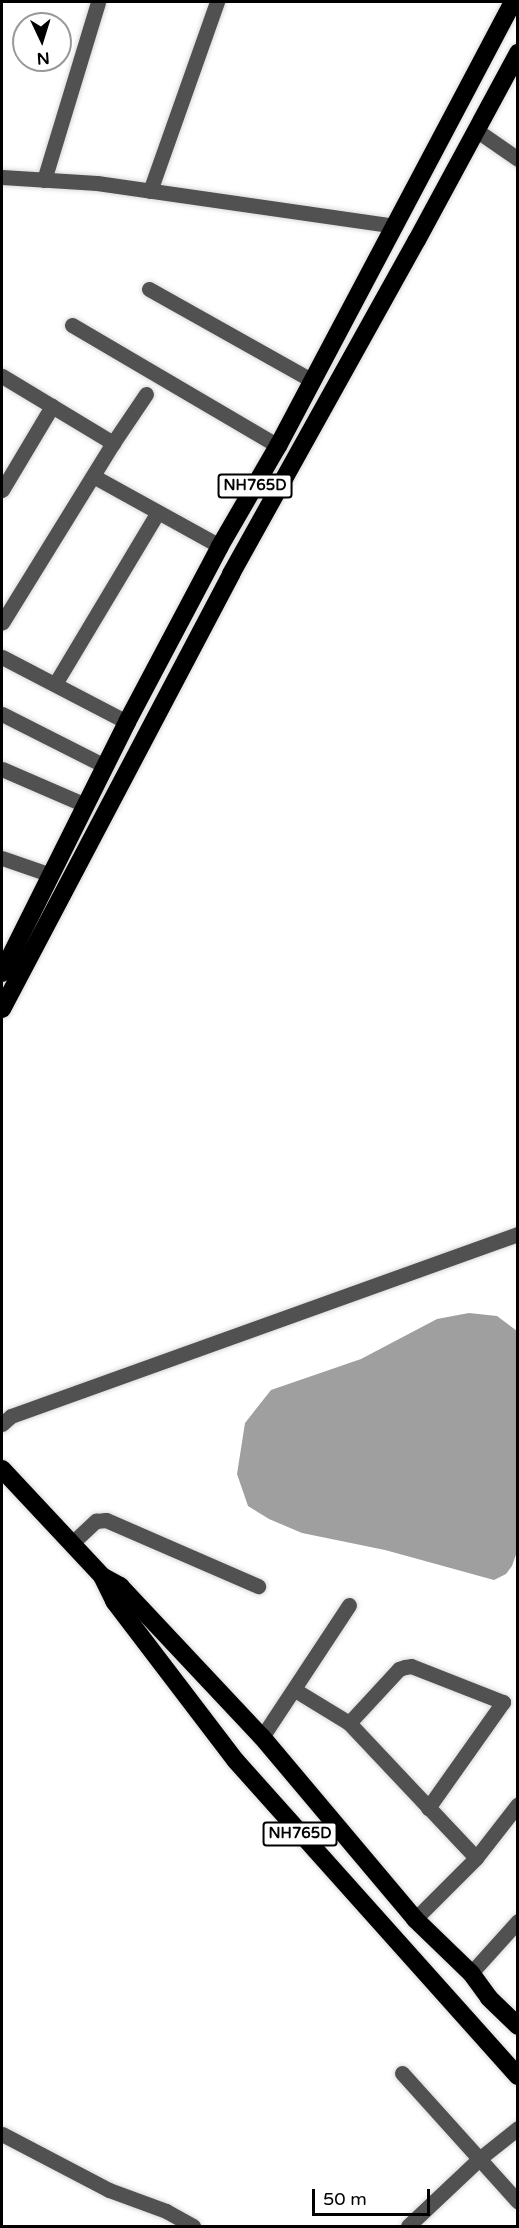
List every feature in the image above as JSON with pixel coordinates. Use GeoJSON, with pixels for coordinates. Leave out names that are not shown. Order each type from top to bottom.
{"type":"FeatureCollection","features":[{"type":"Feature","properties":{"kind":"highway","name":"NH765D"},"geometry":{"type":"LineString","coordinates":[[2,973],[127,722],[220,546],[313,381],[513,2]]}},
{"type":"Feature","properties":{"kind":"highway","name":"NH765D"},"geometry":{"type":"LineString","coordinates":[[2,1009],[226,585],[518,53]]}},
{"type":"Feature","properties":{"kind":"highway","name":"NH765D"},"geometry":{"type":"LineString","coordinates":[[2,1469],[102,1576],[114,1602],[236,1761],[518,2076]]}},
{"type":"Feature","properties":{"kind":"highway","name":"NH765D"},"geometry":{"type":"LineString","coordinates":[[102,1576],[120,1586],[262,1737],[415,1918],[471,1973],[489,1998],[518,2026]]}},
{"type":"Feature","properties":{"kind":"street"},"geometry":{"type":"LineString","coordinates":[[44,180],[98,2]]}},
{"type":"Feature","properties":{"kind":"street"},"geometry":{"type":"LineString","coordinates":[[150,191],[217,2]]}},
{"type":"Feature","properties":{"kind":"street"},"geometry":{"type":"LineString","coordinates":[[476,130],[518,159]]}},
{"type":"Feature","properties":{"kind":"street"},"geometry":{"type":"LineString","coordinates":[[2,177],[97,183],[395,226]]}},
{"type":"Feature","properties":{"kind":"street"},"geometry":{"type":"LineString","coordinates":[[149,289],[313,381]]}},
{"type":"Feature","properties":{"kind":"street"},"geometry":{"type":"LineString","coordinates":[[72,325],[278,446]]}},
{"type":"Feature","properties":{"kind":"street"},"geometry":{"type":"LineString","coordinates":[[2,376],[113,442]]}},
{"type":"Feature","properties":{"kind":"street"},"geometry":{"type":"LineString","coordinates":[[2,623],[113,442],[146,394]]}},
{"type":"Feature","properties":{"kind":"street"},"geometry":{"type":"LineString","coordinates":[[2,490],[52,406]]}},
{"type":"Feature","properties":{"kind":"street"},"geometry":{"type":"LineString","coordinates":[[93,476],[220,546]]}},
{"type":"Feature","properties":{"kind":"street"},"geometry":{"type":"LineString","coordinates":[[55,684],[158,512]]}},
{"type":"Feature","properties":{"kind":"street"},"geometry":{"type":"LineString","coordinates":[[2,657],[127,722]]}},
{"type":"Feature","properties":{"kind":"street"},"geometry":{"type":"LineString","coordinates":[[2,714],[105,766]]}},
{"type":"Feature","properties":{"kind":"street"},"geometry":{"type":"LineString","coordinates":[[2,770],[85,805]]}},
{"type":"Feature","properties":{"kind":"street"},"geometry":{"type":"LineString","coordinates":[[2,858],[51,875]]}},
{"type":"Feature","properties":{"kind":"street"},"geometry":{"type":"LineString","coordinates":[[2,1424],[12,1416],[518,1234]]}},
{"type":"Feature","properties":{"kind":"street"},"geometry":{"type":"LineString","coordinates":[[72,1543],[96,1521],[106,1520],[258,1586]]}},
{"type":"Feature","properties":{"kind":"street"},"geometry":{"type":"LineString","coordinates":[[262,1737],[296,1690],[349,1605]]}},
{"type":"Feature","properties":{"kind":"street"},"geometry":{"type":"LineString","coordinates":[[349,1723],[399,1669],[411,1666],[518,1708]]}},
{"type":"Feature","properties":{"kind":"street"},"geometry":{"type":"LineString","coordinates":[[296,1690],[349,1723],[476,1858]]}},
{"type":"Feature","properties":{"kind":"street"},"geometry":{"type":"LineString","coordinates":[[428,1808],[503,1702]]}},
{"type":"Feature","properties":{"kind":"street"},"geometry":{"type":"LineString","coordinates":[[415,1918],[476,1858],[515,1812]]}},
{"type":"Feature","properties":{"kind":"street"},"geometry":{"type":"LineString","coordinates":[[471,1973],[518,1921]]}},
{"type":"Feature","properties":{"kind":"street"},"geometry":{"type":"LineString","coordinates":[[402,2073],[518,2202]]}},
{"type":"Feature","properties":{"kind":"street"},"geometry":{"type":"LineString","coordinates":[[408,2226],[479,2159],[518,2128]]}},
{"type":"Feature","properties":{"kind":"street"},"geometry":{"type":"LineString","coordinates":[[2,2134],[109,2190],[166,2211],[193,2226]]}},
{"type":"Feature","properties":{"kind":"shaded area"},"geometry":{"type":"Polygon","coordinates":[[[469,1313],[497,1316],[517,1331],[518,1549],[512,1566],[506,1574],[494,1580],[385,1550],[302,1533],[269,1519],[248,1506],[237,1474],[245,1423],[271,1390],[361,1359],[437,1319],[469,1313]]]}}]}
